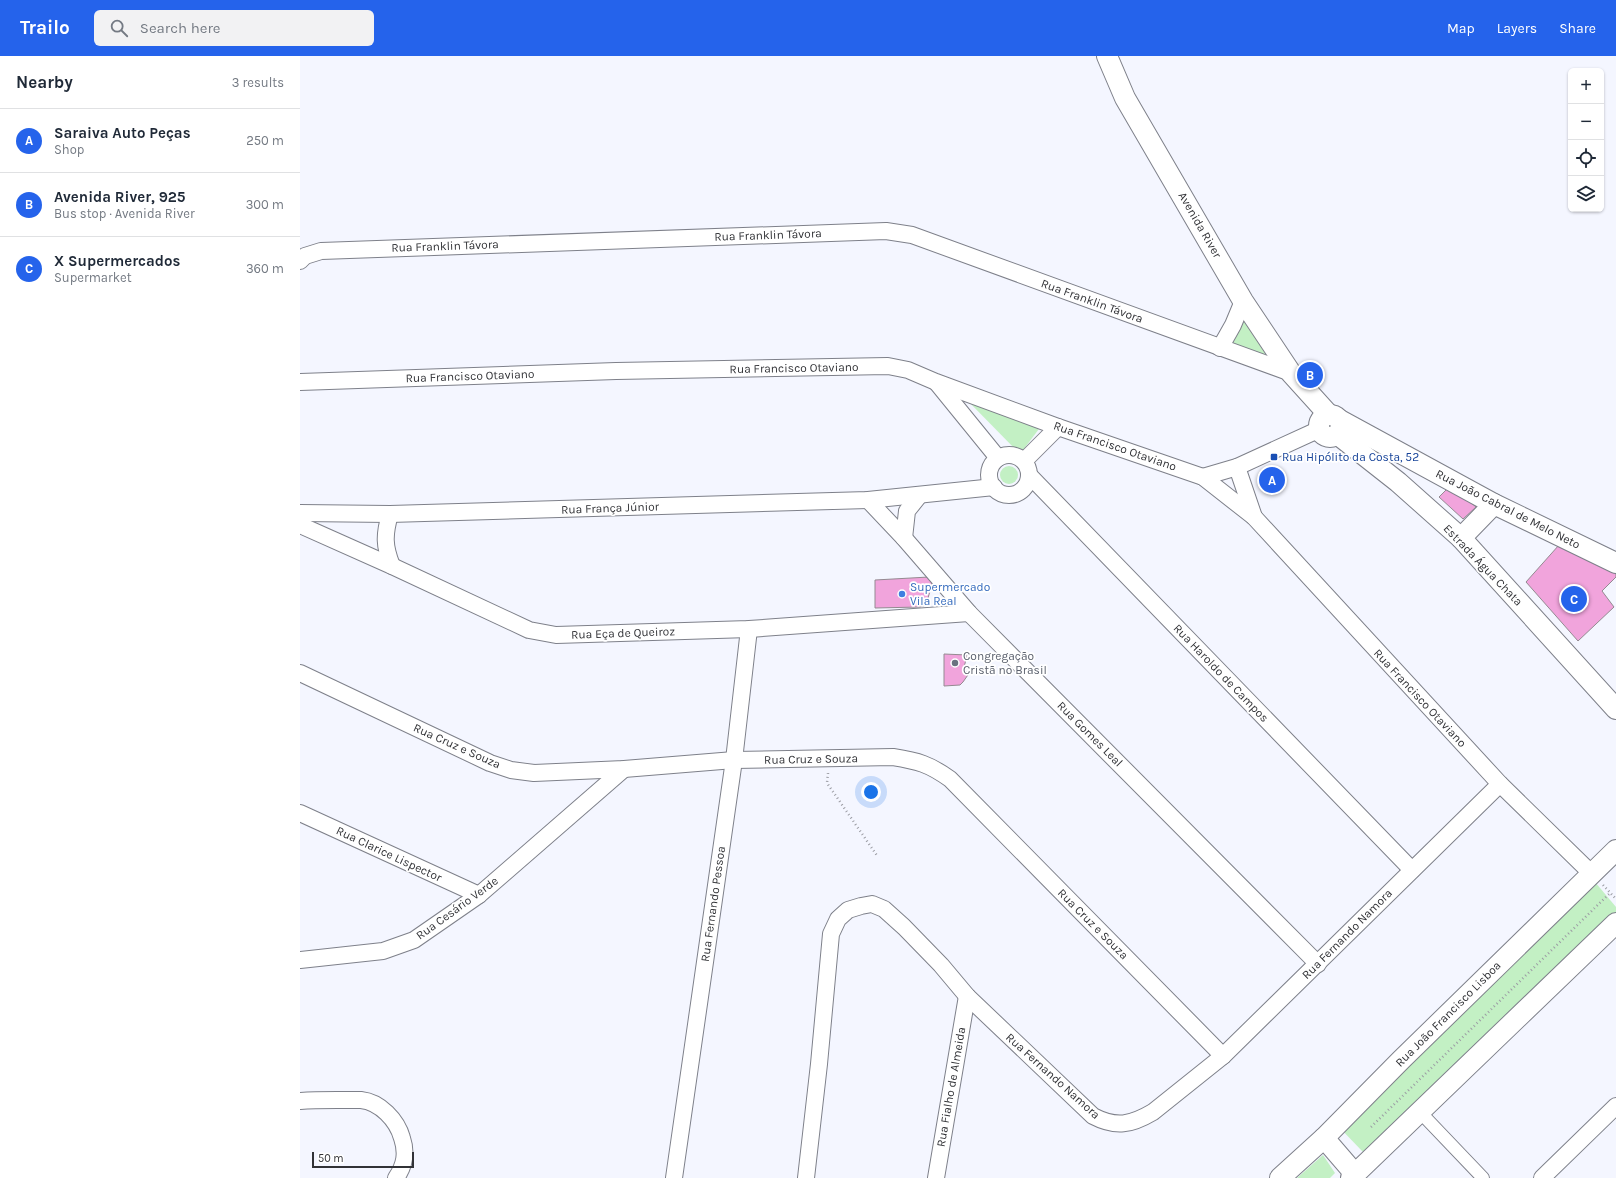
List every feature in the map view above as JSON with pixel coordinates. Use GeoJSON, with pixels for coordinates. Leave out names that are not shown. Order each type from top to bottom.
{"type":"FeatureCollection","features":[{"type":"Feature","properties":{"kind":"street","name":"Avenida River"},"geometry":{"type":"LineString","coordinates":[[1107,56],[1125,98],[1243,301],[1329,424]]}},
{"type":"Feature","properties":{"kind":"street","name":"Rua Franklin Távora"},"geometry":{"type":"LineString","coordinates":[[300,261],[305,256],[321,251],[886,231],[912,235],[1220,348],[1297,380]]}},
{"type":"Feature","properties":{"kind":"street"},"geometry":{"type":"LineString","coordinates":[[1220,348],[1233,325],[1243,301]]}},
{"type":"Feature","properties":{"kind":"street","name":"Rua Francisco Otaviano"},"geometry":{"type":"LineString","coordinates":[[300,382],[608,372],[888,366],[908,370],[936,382],[1058,427],[1203,477],[1254,517],[1500,784],[1591,873]]}},
{"type":"Feature","properties":{"kind":"street"},"geometry":{"type":"LineString","coordinates":[[936,382],[998,458]]}},
{"type":"Feature","properties":{"kind":"street"},"geometry":{"type":"LineString","coordinates":[[1203,477],[1237,467],[1329,424]]}},
{"type":"Feature","properties":{"kind":"street","name":"Rua João Cabral de Melo Neto"},"geometry":{"type":"LineString","coordinates":[[1329,424],[1616,563]]}},
{"type":"Feature","properties":{"kind":"street","name":"Estrada Água Chata"},"geometry":{"type":"LineString","coordinates":[[1329,424],[1398,482],[1461,538],[1616,709]]}},
{"type":"Feature","properties":{"kind":"street"},"geometry":{"type":"LineString","coordinates":[[1027,468],[1058,427]]}},
{"type":"Feature","properties":{"kind":"street"},"geometry":{"type":"LineString","coordinates":[[1010,455],[1016,456],[1027,468],[1028,482],[1019,492],[1005,494],[994,487],[990,481],[989,474],[991,467],[998,458],[1010,455]]}},
{"type":"Feature","properties":{"kind":"street","name":"Rua Francisco Otaviano"},"geometry":{"type":"LineString","coordinates":[[1237,467],[1254,517]]}},
{"type":"Feature","properties":{"kind":"street","name":"Rua Haroldo de Campos"},"geometry":{"type":"LineString","coordinates":[[1027,468],[1412,870]]}},
{"type":"Feature","properties":{"kind":"street","name":"Rua França Júnior"},"geometry":{"type":"LineString","coordinates":[[300,513],[390,514],[868,500],[919,496],[994,487]]}},
{"type":"Feature","properties":{"kind":"street"},"geometry":{"type":"LineString","coordinates":[[904,538],[908,511],[919,496]]}},
{"type":"Feature","properties":{"kind":"street","name":"Rua Gomes Leal"},"geometry":{"type":"LineString","coordinates":[[868,500],[904,538],[969,613],[1318,964]]}},
{"type":"Feature","properties":{"kind":"street"},"geometry":{"type":"LineString","coordinates":[[1461,538],[1494,504]]}},
{"type":"Feature","properties":{"kind":"street"},"geometry":{"type":"LineString","coordinates":[[390,514],[386,528],[385,540],[386,552],[392,566]]}},
{"type":"Feature","properties":{"kind":"street","name":"Rua Eça de Queiroz"},"geometry":{"type":"LineString","coordinates":[[300,525],[529,630],[556,635],[749,629],[969,613]]}},
{"type":"Feature","properties":{"kind":"street","name":"Rua Fernando Pessoa"},"geometry":{"type":"LineString","coordinates":[[674,1178],[734,760],[749,629]]}},
{"type":"Feature","properties":{"kind":"street","name":"Rua Cruz e Souza"},"geometry":{"type":"LineString","coordinates":[[300,673],[490,763],[511,770],[534,773],[624,769],[734,760],[893,757],[914,760],[933,767],[950,779],[1223,1056]]}},
{"type":"Feature","properties":{"kind":"street","name":"Rua Cesário Verde"},"geometry":{"type":"LineString","coordinates":[[300,960],[383,951],[414,940],[479,896],[624,769]]}},
{"type":"Feature","properties":{"kind":"street","name":"Rua Fernando Namora"},"geometry":{"type":"LineString","coordinates":[[806,1178],[819,1064],[831,934],[838,919],[848,910],[872,904],[884,909],[941,965],[967,996],[1094,1116],[1105,1122],[1128,1123],[1141,1119],[1153,1112],[1223,1056],[1500,784]]}},
{"type":"Feature","properties":{"kind":"street","name":"Rua Clarice Lispector"},"geometry":{"type":"LineString","coordinates":[[300,814],[479,896]]}},
{"type":"Feature","properties":{"kind":"street","name":"Rua João Francisco Lisboa"},"geometry":{"type":"LineString","coordinates":[[1280,1178],[1324,1138],[1616,850]]}},
{"type":"Feature","properties":{"kind":"street"},"geometry":{"type":"LineString","coordinates":[[1324,1138],[1353,1176],[1616,923]]}},
{"type":"Feature","properties":{"kind":"street","name":"Rua Fialho de Almeida"},"geometry":{"type":"LineString","coordinates":[[936,1178],[967,996]]}},
{"type":"Feature","properties":{"kind":"street"},"geometry":{"type":"LineString","coordinates":[[300,1101],[362,1100],[375,1104],[384,1110],[394,1121],[405,1146],[405,1158],[401,1170],[396,1178]]}},
{"type":"Feature","properties":{"kind":"street"},"geometry":{"type":"LineString","coordinates":[[1542,1178],[1616,1106]]}},
{"type":"Feature","properties":{"kind":"street"},"geometry":{"type":"LineString","coordinates":[[1420,1112],[1483,1178]]}},
{"type":"Feature","properties":{"kind":"path"},"geometry":{"type":"LineString","coordinates":[[830,758],[827,783],[878,857]]}},
{"type":"Feature","properties":{"kind":"path"},"geometry":{"type":"LineString","coordinates":[[1370,1127],[1610,893]]}},
{"type":"Feature","properties":{"kind":"green space"},"geometry":{"type":"Polygon","coordinates":[[[1243,318],[1272,362],[1230,345],[1243,318]]]}},
{"type":"Feature","properties":{"kind":"green space"},"geometry":{"type":"Polygon","coordinates":[[[964,397],[1042,425],[1020,454],[964,397]]]}},
{"type":"Feature","properties":{"kind":"green space"},"geometry":{"type":"Polygon","coordinates":[[[1009,466],[1015,469],[1018,475],[1015,481],[1009,484],[1003,481],[1000,475],[1003,469],[1009,466]]]}},
{"type":"Feature","properties":{"kind":"green space"},"geometry":{"type":"Polygon","coordinates":[[[1595,882],[1616,907],[1616,913],[1363,1152],[1338,1126],[1595,882]]]}},
{"type":"Feature","properties":{"kind":"green space"},"geometry":{"type":"Polygon","coordinates":[[[1323,1155],[1335,1173],[1330,1178],[1297,1178],[1323,1155]]]}},
{"type":"Feature","properties":{"kind":"building"},"geometry":{"type":"Polygon","coordinates":[[[1451,485],[1476,507],[1463,519],[1439,497],[1451,485]]]}},
{"type":"Feature","properties":{"kind":"building"},"geometry":{"type":"Polygon","coordinates":[[[1559,545],[1601,564],[1616,574],[1616,577],[1602,591],[1614,607],[1578,641],[1526,582],[1559,545]]]}},
{"type":"Feature","properties":{"kind":"building","name":"Supermercado Vila Real"},"geometry":{"type":"Polygon","coordinates":[[[929,577],[932,584],[926,605],[920,607],[875,608],[875,580],[929,577]]]}},
{"type":"Feature","properties":{"kind":"building","name":"Congregação Cristã no Brasil"},"geometry":{"type":"Polygon","coordinates":[[[944,654],[967,655],[963,672],[970,672],[960,685],[944,686],[944,654]]]}},
{"type":"Feature","properties":{"kind":"place","name":"Avenida River, 925"},"geometry":{"type":"Point","coordinates":[1310,375]}},
{"type":"Feature","properties":{"kind":"place","name":"Rua Hipólito da Costa, 52"},"geometry":{"type":"Point","coordinates":[1274,457]}},
{"type":"Feature","properties":{"kind":"place","name":"Saraiva Auto Peças"},"geometry":{"type":"Point","coordinates":[1272,480]}},
{"type":"Feature","properties":{"kind":"place","name":"Supermercado Vila Real"},"geometry":{"type":"Point","coordinates":[902,594]}},
{"type":"Feature","properties":{"kind":"place","name":"X Supermercados"},"geometry":{"type":"Point","coordinates":[1574,599]}},
{"type":"Feature","properties":{"kind":"place","name":"Congregação Cristã no Brasil"},"geometry":{"type":"Point","coordinates":[955,663]}}]}
